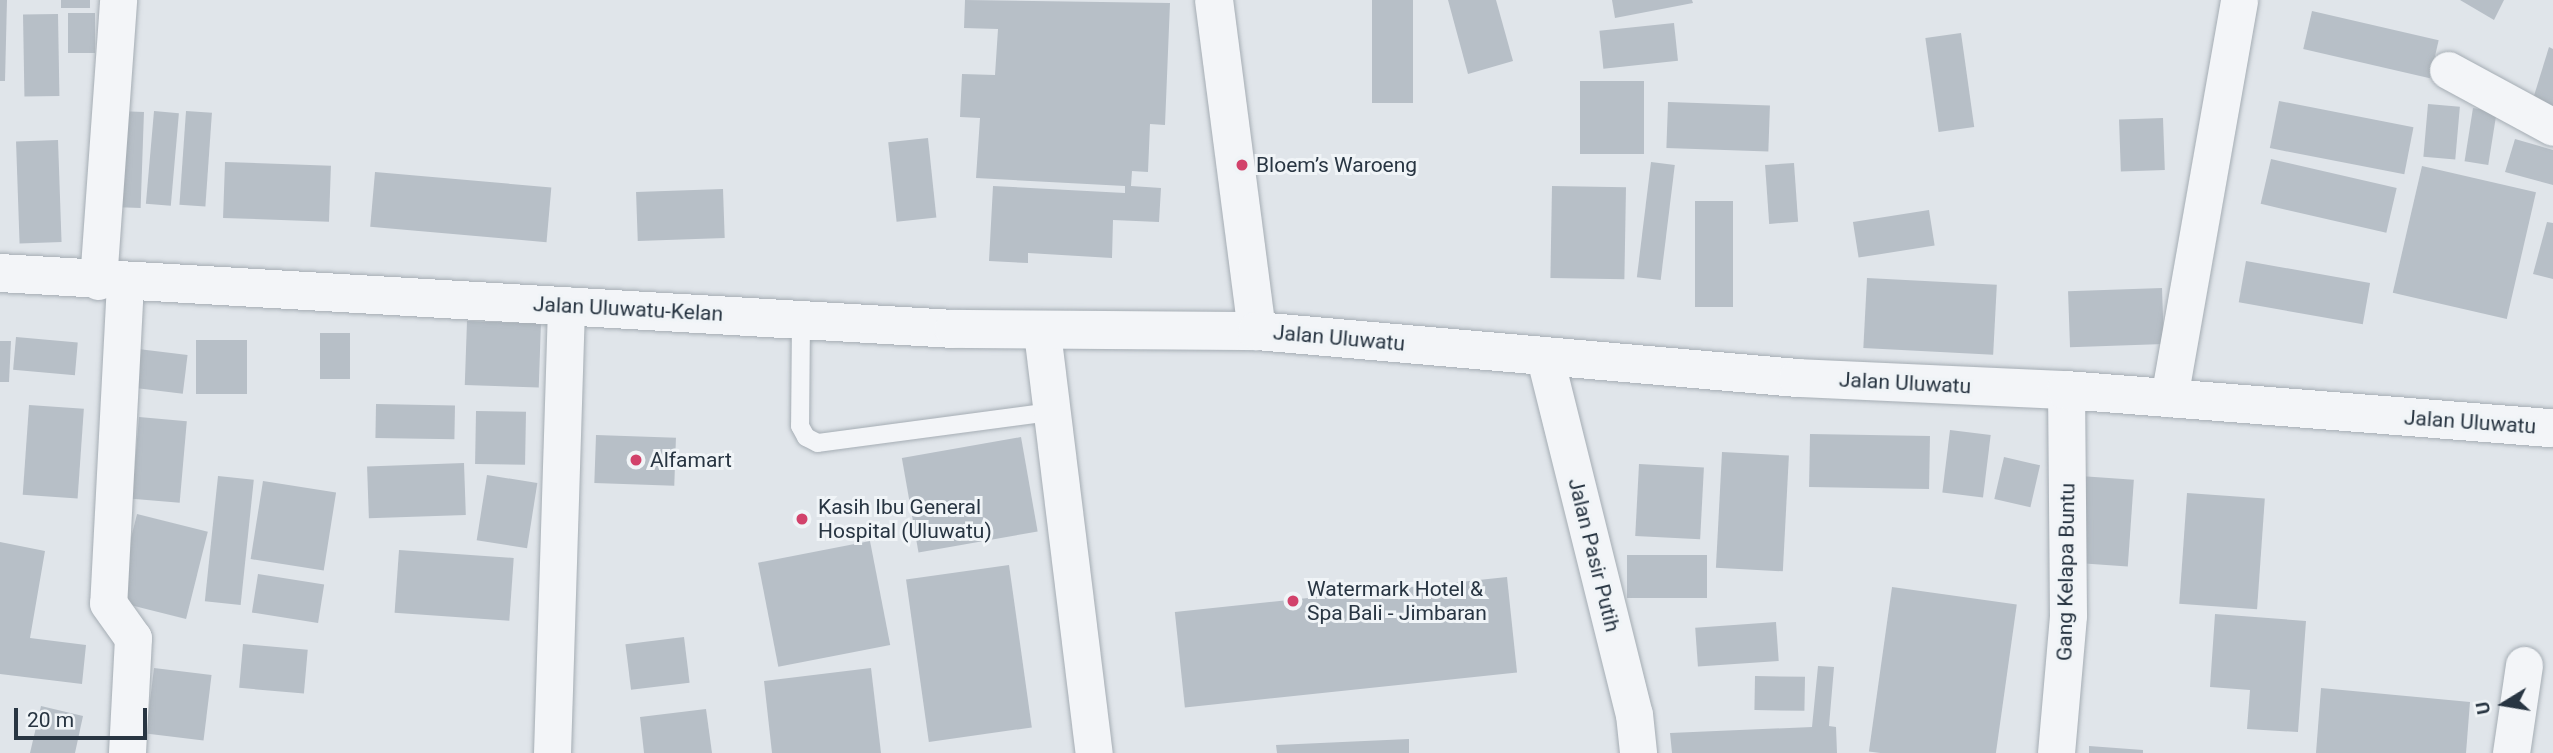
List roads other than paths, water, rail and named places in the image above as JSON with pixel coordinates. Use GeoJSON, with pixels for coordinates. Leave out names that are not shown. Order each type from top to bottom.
{"type":"FeatureCollection","features":[{"type":"Feature","properties":{"kind":"street"},"geometry":{"type":"LineString","coordinates":[[118,0],[108,603],[133,638],[127,753]]}},
{"type":"Feature","properties":{"kind":"street"},"geometry":{"type":"LineString","coordinates":[[1214,0],[1257,331]]}},
{"type":"Feature","properties":{"kind":"street"},"geometry":{"type":"LineString","coordinates":[[2169,398],[2239,0]]}},
{"type":"Feature","properties":{"kind":"street"},"geometry":{"type":"LineString","coordinates":[[2448,70],[2553,127]]}},
{"type":"Feature","properties":{"kind":"street","name":"Jalan Uluwatu-Kelan"},"geometry":{"type":"LineString","coordinates":[[0,273],[112,282],[1042,332],[1257,331]]}},
{"type":"Feature","properties":{"kind":"street"},"geometry":{"type":"LineString","coordinates":[[551,753],[566,305]]}},
{"type":"Feature","properties":{"kind":"street","name":"Jalan Uluwatu"},"geometry":{"type":"LineString","coordinates":[[1257,331],[1798,378],[2066,390],[2553,428]]}},
{"type":"Feature","properties":{"kind":"street"},"geometry":{"type":"LineString","coordinates":[[1042,332],[1094,753]]}},
{"type":"Feature","properties":{"kind":"street","name":"Jalan Pasir Putih"},"geometry":{"type":"LineString","coordinates":[[1545,358],[1634,714],[1638,753]]}},
{"type":"Feature","properties":{"kind":"street","name":"Gang Kelapa Buntu"},"geometry":{"type":"LineString","coordinates":[[2056,753],[2068,615],[2066,390]]}},
{"type":"Feature","properties":{"kind":"street"},"geometry":{"type":"LineString","coordinates":[[2511,753],[2524,664]]}},
{"type":"Feature","properties":{"kind":"lane"},"geometry":{"type":"LineString","coordinates":[[801,319],[800,426],[806,437],[818,443],[1050,412]]}},
{"type":"Feature","properties":{"kind":"place","name":"Bloem’s Waroeng"},"geometry":{"type":"Point","coordinates":[1242,165]}},
{"type":"Feature","properties":{"kind":"place","name":"Alfamart"},"geometry":{"type":"Point","coordinates":[636,460]}},
{"type":"Feature","properties":{"kind":"place","name":"Kasih Ibu General Hospital (Uluwatu)"},"geometry":{"type":"Point","coordinates":[802,519]}},
{"type":"Feature","properties":{"kind":"place","name":"Watermark Hotel & Spa Bali - Jimbaran"},"geometry":{"type":"Point","coordinates":[1293,601]}}]}
